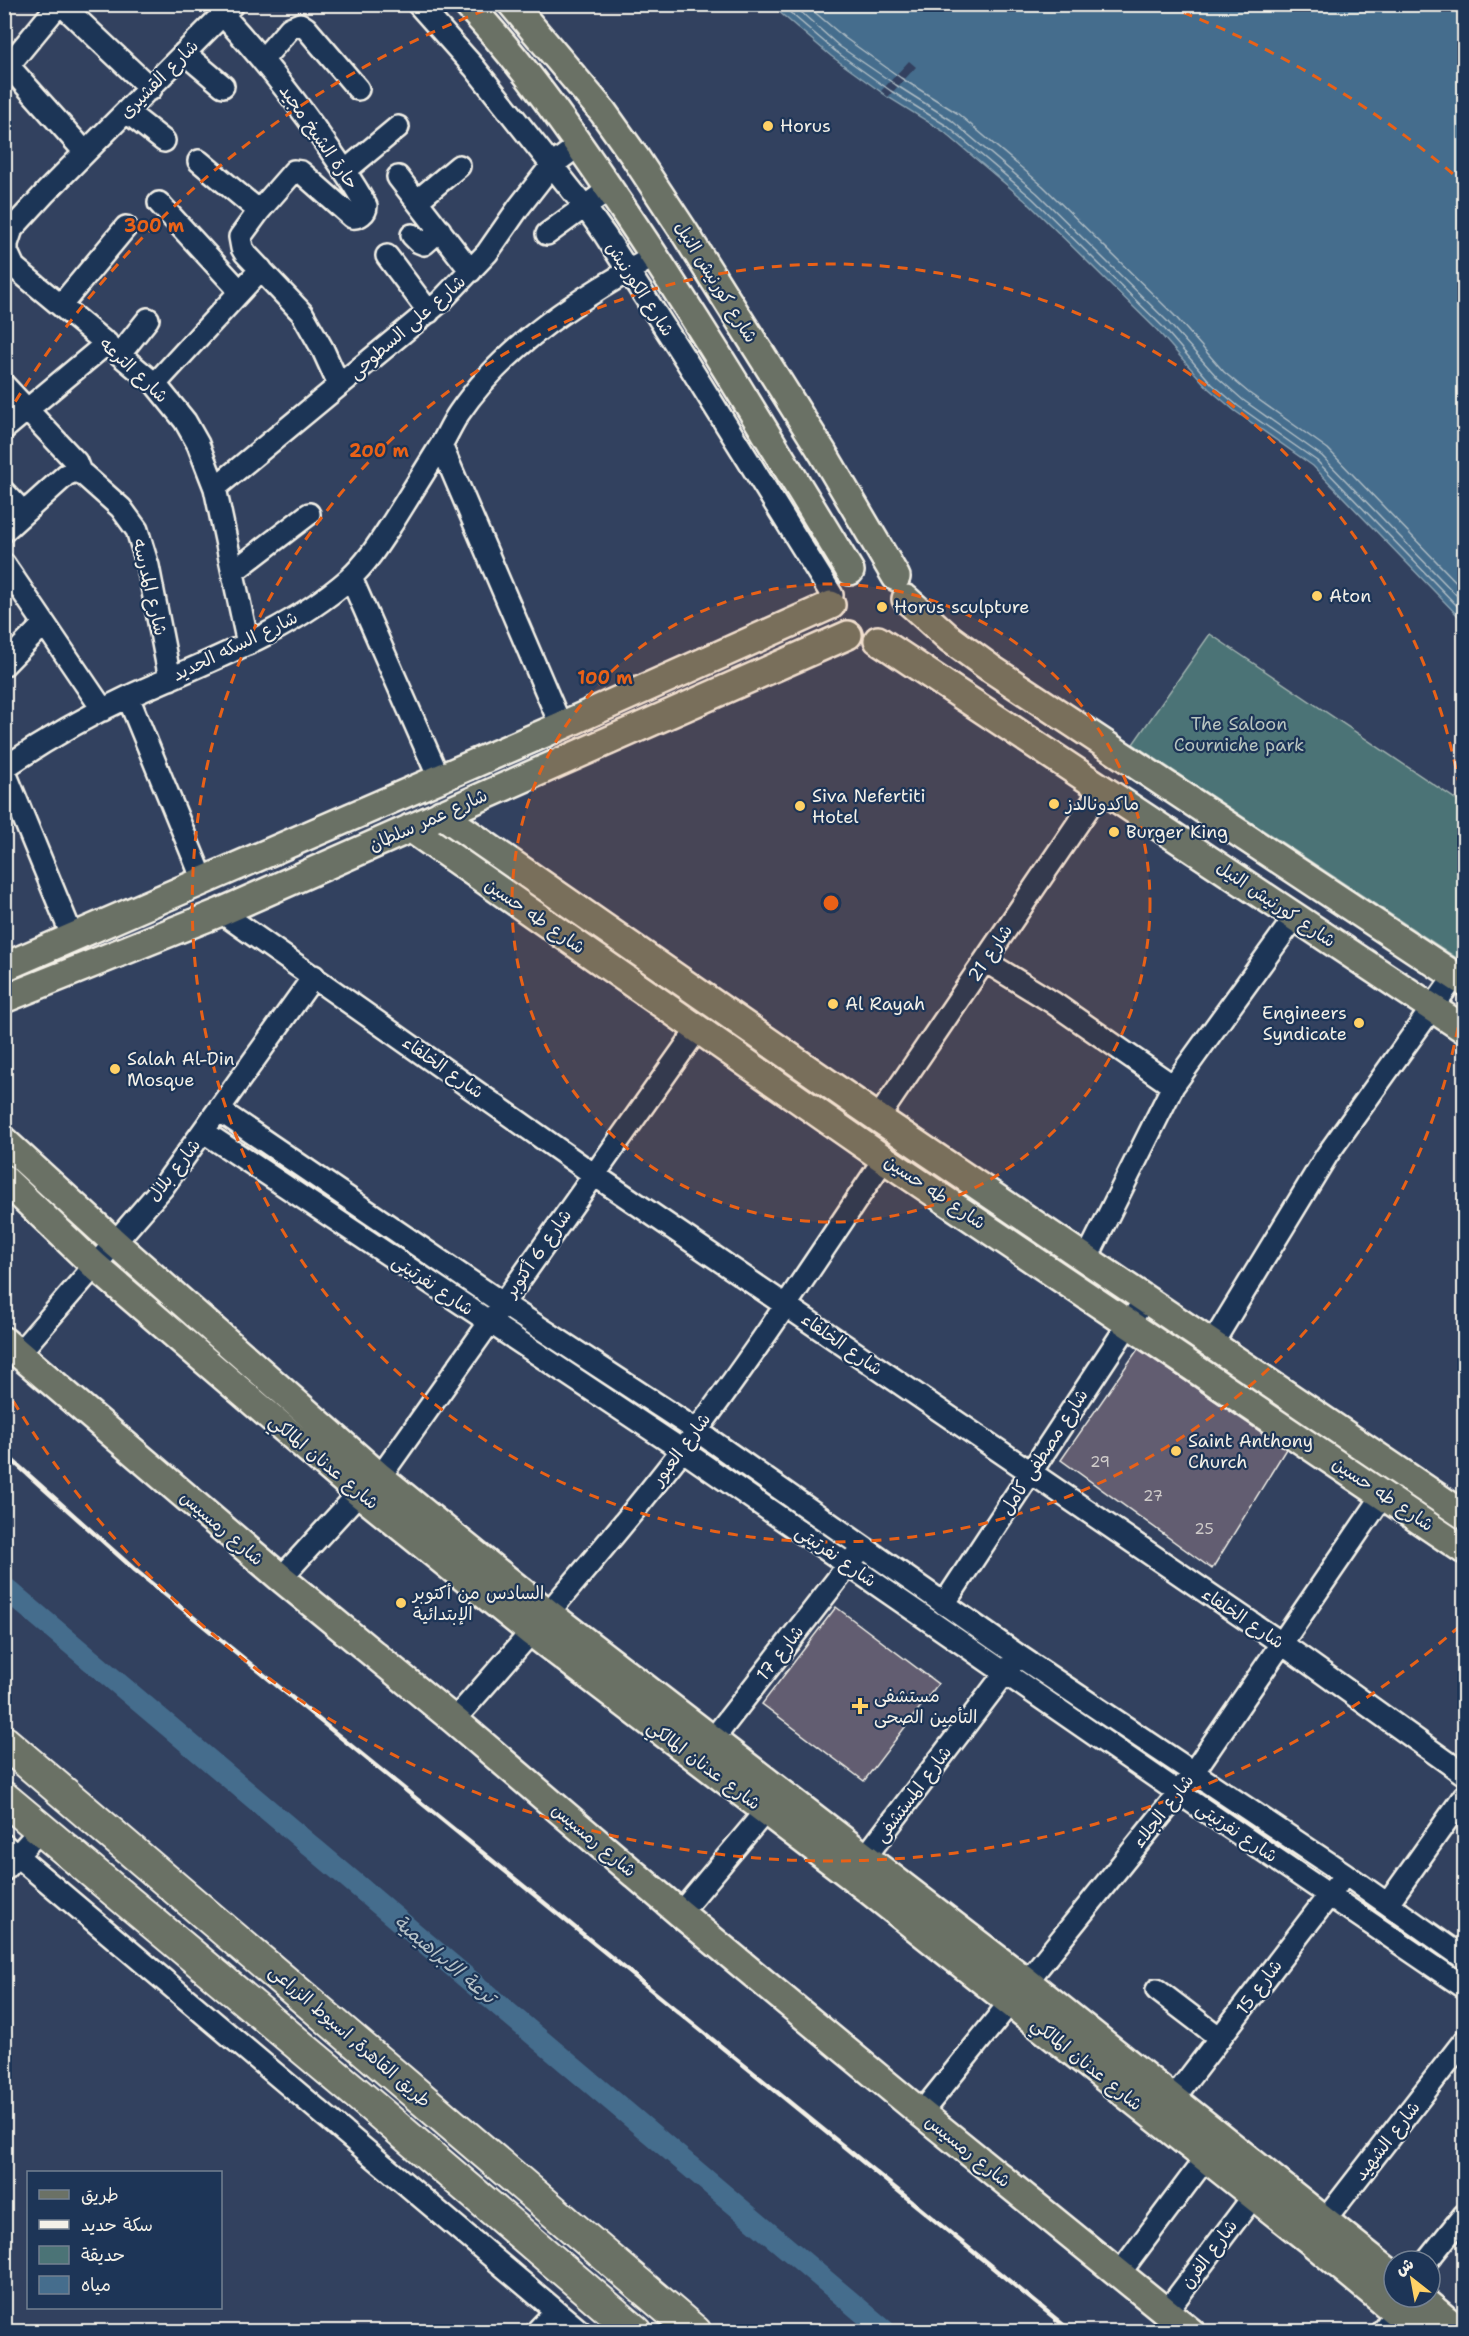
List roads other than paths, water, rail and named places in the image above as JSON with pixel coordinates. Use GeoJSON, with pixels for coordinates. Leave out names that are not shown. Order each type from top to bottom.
{"type":"FeatureCollection","features":[{"type":"Feature","properties":{"kind":"highway","name":"طريق القاهرة, اسيوط الزراعى"},"geometry":{"type":"LineString","coordinates":[[4,1742],[695,2331]]}},
{"type":"Feature","properties":{"kind":"highway"},"geometry":{"type":"LineString","coordinates":[[4,1798],[636,2331]]}},
{"type":"Feature","properties":{"kind":"highway"},"geometry":{"type":"LineString","coordinates":[[50,1837],[87,1811]]}},
{"type":"Feature","properties":{"kind":"main road"},"geometry":{"type":"LineString","coordinates":[[467,4],[486,25],[579,146],[609,189],[654,256],[850,571]]}},
{"type":"Feature","properties":{"kind":"main road","name":"شارع كورنيش النيل"},"geometry":{"type":"LineString","coordinates":[[512,4],[603,112],[648,176],[817,443],[901,588],[942,632],[990,668],[1460,979]]}},
{"type":"Feature","properties":{"kind":"main road"},"geometry":{"type":"LineString","coordinates":[[869,565],[879,567],[901,588],[906,608],[900,625],[886,636],[878,639],[858,639],[848,635],[838,625],[832,600],[836,585],[850,571],[869,565]]}},
{"type":"Feature","properties":{"kind":"main road","name":"شارع عمر سلطان"},"geometry":{"type":"LineString","coordinates":[[4,967],[561,726],[832,600]]}},
{"type":"Feature","properties":{"kind":"main road","name":"شارع عمر سلطان"},"geometry":{"type":"LineString","coordinates":[[4,999],[221,912],[848,635]]}},
{"type":"Feature","properties":{"kind":"main road","name":"شارع كورنيش النيل"},"geometry":{"type":"LineString","coordinates":[[878,639],[1464,1029]]}},
{"type":"Feature","properties":{"kind":"main road","name":"شارع طه حسين"},"geometry":{"type":"LineString","coordinates":[[441,814],[878,1118],[1464,1515]]}},
{"type":"Feature","properties":{"kind":"main road","name":"شارع طه حسين"},"geometry":{"type":"LineString","coordinates":[[410,828],[884,1159],[1464,1550]]}},
{"type":"Feature","properties":{"kind":"main road"},"geometry":{"type":"LineString","coordinates":[[451,857],[449,844],[452,838],[462,832],[467,832]]}},
{"type":"Feature","properties":{"kind":"main road","name":"شارع عدنان المالكي"},"geometry":{"type":"LineString","coordinates":[[4,1141],[114,1242],[369,1485]]}},
{"type":"Feature","properties":{"kind":"main road","name":"شارع عدنان المالكي"},"geometry":{"type":"LineString","coordinates":[[4,1179],[94,1265],[540,1623],[858,1866],[1026,1981],[1173,2099],[1317,2230],[1389,2322],[1420,2331]]}},
{"type":"Feature","properties":{"kind":"main road","name":"شارع رمسيس"},"geometry":{"type":"LineString","coordinates":[[12,1347],[281,1578],[454,1720],[680,1913],[921,2113],[1191,2331]]}},
{"type":"Feature","properties":{"kind":"main road","name":"شارع عدنان المالكي"},"geometry":{"type":"LineString","coordinates":[[858,1866],[1009,2002],[1253,2197],[1317,2230],[1382,2269]]}},
{"type":"Feature","properties":{"kind":"main road"},"geometry":{"type":"LineString","coordinates":[[1434,2309],[1461,2331]]}},
{"type":"Feature","properties":{"kind":"street"},"geometry":{"type":"LineString","coordinates":[[85,152],[6,64],[60,4],[151,89]]}},
{"type":"Feature","properties":{"kind":"street","name":"شارع الكورنيش"},"geometry":{"type":"LineString","coordinates":[[418,4],[474,67],[585,207],[629,271],[832,600]]}},
{"type":"Feature","properties":{"kind":"street","name":"شارع القشيرى"},"geometry":{"type":"LineString","coordinates":[[85,152],[151,89],[228,10]]}},
{"type":"Feature","properties":{"kind":"street","name":"حارة الشيخ مجيد"},"geometry":{"type":"LineString","coordinates":[[228,10],[345,171],[366,206],[365,211],[359,216],[349,215],[297,171],[290,172],[242,231],[240,243],[245,253],[261,269]]}},
{"type":"Feature","properties":{"kind":"street"},"geometry":{"type":"LineString","coordinates":[[262,59],[291,28],[300,24],[306,28],[358,89]]}},
{"type":"Feature","properties":{"kind":"street"},"geometry":{"type":"LineString","coordinates":[[184,54],[223,86]]}},
{"type":"Feature","properties":{"kind":"street"},"geometry":{"type":"LineString","coordinates":[[127,112],[165,141]]}},
{"type":"Feature","properties":{"kind":"street"},"geometry":{"type":"LineString","coordinates":[[345,171],[398,127]]}},
{"type":"Feature","properties":{"kind":"street","name":"شارع على السطوحى"},"geometry":{"type":"LineString","coordinates":[[214,488],[429,312],[487,253],[551,166],[579,146]]}},
{"type":"Feature","properties":{"kind":"street","name":"شارع الترعه"},"geometry":{"type":"LineString","coordinates":[[85,152],[8,229],[7,252],[14,267],[155,384],[184,421],[198,444],[214,488],[248,644]]}},
{"type":"Feature","properties":{"kind":"street"},"geometry":{"type":"LineString","coordinates":[[199,161],[259,211]]}},
{"type":"Feature","properties":{"kind":"street"},"geometry":{"type":"LineString","coordinates":[[417,201],[459,166]]}},
{"type":"Feature","properties":{"kind":"street"},"geometry":{"type":"LineString","coordinates":[[398,177],[471,271]]}},
{"type":"Feature","properties":{"kind":"street"},"geometry":{"type":"LineString","coordinates":[[547,234],[609,189]]}},
{"type":"Feature","properties":{"kind":"street"},"geometry":{"type":"LineString","coordinates":[[159,203],[240,291]]}},
{"type":"Feature","properties":{"kind":"street"},"geometry":{"type":"LineString","coordinates":[[61,305],[126,227]]}},
{"type":"Feature","properties":{"kind":"street"},"geometry":{"type":"LineString","coordinates":[[412,235],[418,242],[424,244],[440,230]]}},
{"type":"Feature","properties":{"kind":"street"},"geometry":{"type":"LineString","coordinates":[[387,256],[429,312]]}},
{"type":"Feature","properties":{"kind":"street","name":"شارع السكه الحديد"},"geometry":{"type":"LineString","coordinates":[[8,760],[128,697],[248,644],[292,620],[351,578],[378,546],[459,413],[486,380],[516,349],[549,321],[654,256]]}},
{"type":"Feature","properties":{"kind":"street"},"geometry":{"type":"LineString","coordinates":[[155,384],[261,269],[302,313],[339,385]]}},
{"type":"Feature","properties":{"kind":"street"},"geometry":{"type":"LineString","coordinates":[[4,429],[114,349],[148,319]]}},
{"type":"Feature","properties":{"kind":"street","name":"شارع المدرسه"},"geometry":{"type":"LineString","coordinates":[[4,385],[76,462],[80,472],[121,508],[137,530],[148,566],[170,679]]}},
{"type":"Feature","properties":{"kind":"street"},"geometry":{"type":"LineString","coordinates":[[441,445],[561,726]]}},
{"type":"Feature","properties":{"kind":"street"},"geometry":{"type":"LineString","coordinates":[[4,531],[66,475],[75,471],[80,472]]}},
{"type":"Feature","properties":{"kind":"street"},"geometry":{"type":"LineString","coordinates":[[4,492],[24,513]]}},
{"type":"Feature","properties":{"kind":"street"},"geometry":{"type":"LineString","coordinates":[[233,572],[309,514]]}},
{"type":"Feature","properties":{"kind":"street"},"geometry":{"type":"LineString","coordinates":[[4,564],[103,710]]}},
{"type":"Feature","properties":{"kind":"street"},"geometry":{"type":"LineString","coordinates":[[351,578],[439,778]]}},
{"type":"Feature","properties":{"kind":"street"},"geometry":{"type":"LineString","coordinates":[[4,665],[44,624]]}},
{"type":"Feature","properties":{"kind":"street"},"geometry":{"type":"LineString","coordinates":[[128,697],[203,880]]}},
{"type":"Feature","properties":{"kind":"street"},"geometry":{"type":"LineString","coordinates":[[8,760],[74,938]]}},
{"type":"Feature","properties":{"kind":"street","name":"شارع 21"},"geometry":{"type":"LineString","coordinates":[[878,1118],[1102,788]]}},
{"type":"Feature","properties":{"kind":"street","name":"شارع الخلفاء"},"geometry":{"type":"LineString","coordinates":[[221,912],[593,1174],[1281,1643],[1464,1774]]}},
{"type":"Feature","properties":{"kind":"street"},"geometry":{"type":"LineString","coordinates":[[1086,1260],[1173,1086],[1295,917]]}},
{"type":"Feature","properties":{"kind":"street"},"geometry":{"type":"LineString","coordinates":[[985,961],[1052,1002],[1173,1086]]}},
{"type":"Feature","properties":{"kind":"street","name":"شارع بلال"},"geometry":{"type":"LineString","coordinates":[[12,1347],[94,1265],[163,1187],[314,976]]}},
{"type":"Feature","properties":{"kind":"street"},"geometry":{"type":"LineString","coordinates":[[1212,1344],[1327,1155],[1433,1007],[1460,979]]}},
{"type":"Feature","properties":{"kind":"street","name":"شارع 6 أكتوبر"},"geometry":{"type":"LineString","coordinates":[[281,1578],[369,1485],[489,1322],[697,1030]]}},
{"type":"Feature","properties":{"kind":"street","name":"شارع نفرتيتى"},"geometry":{"type":"LineString","coordinates":[[219,1110],[502,1303],[696,1430],[1019,1656],[1388,1903],[1464,1957]]}},
{"type":"Feature","properties":{"kind":"street","name":"شارع نفرتيتى"},"geometry":{"type":"LineString","coordinates":[[204,1132],[682,1450],[1005,1674],[1464,1987]]}},
{"type":"Feature","properties":{"kind":"street","name":"شارع العبور"},"geometry":{"type":"LineString","coordinates":[[454,1720],[540,1623],[682,1450],[786,1305],[884,1159]]}},
{"type":"Feature","properties":{"kind":"street","name":"شارع مصطفى كامل"},"geometry":{"type":"LineString","coordinates":[[944,1604],[1145,1299]]}},
{"type":"Feature","properties":{"kind":"street","name":"شارع الجلاء"},"geometry":{"type":"LineString","coordinates":[[921,2113],[1179,1793],[1384,1494]]}},
{"type":"Feature","properties":{"kind":"street","name":"شارع 17"},"geometry":{"type":"LineString","coordinates":[[705,1749],[863,1546]]}},
{"type":"Feature","properties":{"kind":"street","name":"شارع المستشفى"},"geometry":{"type":"LineString","coordinates":[[858,1866],[1019,1656]]}},
{"type":"Feature","properties":{"kind":"street"},"geometry":{"type":"LineString","coordinates":[[1388,1903],[1464,1796]]}},
{"type":"Feature","properties":{"kind":"street"},"geometry":{"type":"LineString","coordinates":[[680,1913],[773,1802]]}},
{"type":"Feature","properties":{"kind":"street"},"geometry":{"type":"LineString","coordinates":[[50,1837],[9,1857],[581,2331]]}},
{"type":"Feature","properties":{"kind":"street","name":"شارع 15"},"geometry":{"type":"LineString","coordinates":[[1173,2099],[1345,1874]]}},
{"type":"Feature","properties":{"kind":"street"},"geometry":{"type":"LineString","coordinates":[[1157,1990],[1220,2038]]}},
{"type":"Feature","properties":{"kind":"street","name":"شارع الشهيد"},"geometry":{"type":"LineString","coordinates":[[1317,2230],[1464,2041]]}},
{"type":"Feature","properties":{"kind":"street"},"geometry":{"type":"LineString","coordinates":[[1119,2274],[1205,2159]]}},
{"type":"Feature","properties":{"kind":"street","name":"شارع الفرن"},"geometry":{"type":"LineString","coordinates":[[1166,2312],[1253,2197]]}},
{"type":"Feature","properties":{"kind":"street"},"geometry":{"type":"LineString","coordinates":[[1437,2249],[1464,2215]]}},
{"type":"Feature","properties":{"kind":"street"},"geometry":{"type":"LineString","coordinates":[[536,2331],[556,2311]]}},
{"type":"Feature","properties":{"kind":"water"},"geometry":{"type":"Polygon","coordinates":[[[771,5],[1464,5],[1464,622],[1313,466],[1235,411],[1208,388],[1157,330],[1028,203],[943,131],[888,97],[831,56],[771,5]]]}},
{"type":"Feature","properties":{"kind":"waterway","name":"ترعة الابراهيمية"},"geometry":{"type":"LineString","coordinates":[[4,1587],[886,2332]]}},
{"type":"Feature","properties":{"kind":"railway"},"geometry":{"type":"LineString","coordinates":[[4,1453],[135,1570],[1072,2332]]}},
{"type":"Feature","properties":{"kind":"place","name":"Horus"},"geometry":{"type":"Point","coordinates":[768,126]}},
{"type":"Feature","properties":{"kind":"place","name":"Aton"},"geometry":{"type":"Point","coordinates":[1317,596]}},
{"type":"Feature","properties":{"kind":"place","name":"Horus sculpture"},"geometry":{"type":"Point","coordinates":[882,607]}},
{"type":"Feature","properties":{"kind":"place","name":"ماكدونالدز"},"geometry":{"type":"Point","coordinates":[1054,804]}},
{"type":"Feature","properties":{"kind":"place","name":"Siva Nefertiti Hotel"},"geometry":{"type":"Point","coordinates":[800,806]}},
{"type":"Feature","properties":{"kind":"place","name":"Burger King"},"geometry":{"type":"Point","coordinates":[1114,832]}},
{"type":"Feature","properties":{"kind":"place","name":"Al Rayah"},"geometry":{"type":"Point","coordinates":[833,1004]}},
{"type":"Feature","properties":{"kind":"place","name":"Engineers Syndicate"},"geometry":{"type":"Point","coordinates":[1359,1023]}},
{"type":"Feature","properties":{"kind":"place","name":"Salah Al-Din Mosque"},"geometry":{"type":"Point","coordinates":[115,1069]}},
{"type":"Feature","properties":{"kind":"place","name":"Saint Anthony Church"},"geometry":{"type":"Point","coordinates":[1176,1451]}},
{"type":"Feature","properties":{"kind":"place","name":"السادس من أكتوبر الإبتدائية"},"geometry":{"type":"Point","coordinates":[401,1603]}},
{"type":"Feature","properties":{"kind":"place","name":"مستشفى التأمين الصحى"},"geometry":{"type":"Point","coordinates":[860,1706]}},
{"type":"Feature","properties":{"kind":"park label","name":"The Saloon Courniche park"},"geometry":{"type":"Point","coordinates":[1239,734]}}]}
